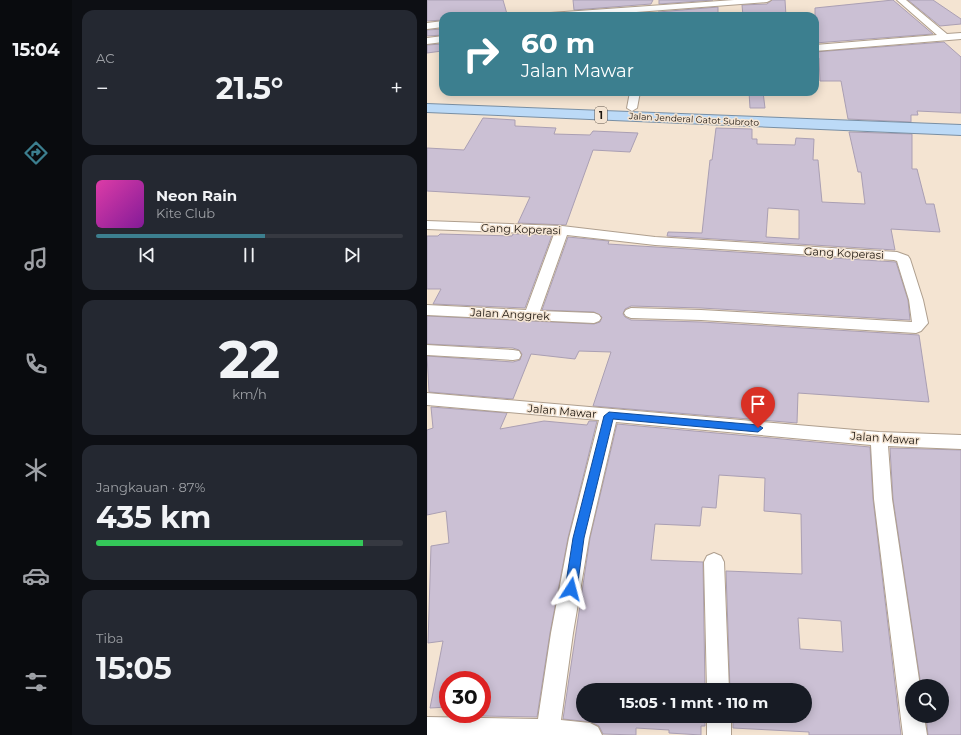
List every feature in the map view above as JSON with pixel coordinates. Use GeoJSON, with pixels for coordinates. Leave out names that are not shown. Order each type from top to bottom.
{"type":"FeatureCollection","features":[{"type":"Feature","properties":{"kind":"highway","name":"Jalan Jenderal Gatot Subroto"},"geometry":{"type":"LineString","coordinates":[[427,99],[632,108],[961,130]]}},
{"type":"Feature","properties":{"kind":"highway","name":"Jalan Jenderal Gatot Subroto"},"geometry":{"type":"LineString","coordinates":[[427,108],[776,118],[961,121]]}},
{"type":"Feature","properties":{"kind":"street"},"geometry":{"type":"LineString","coordinates":[[604,12],[767,0]]}},
{"type":"Feature","properties":{"kind":"street"},"geometry":{"type":"LineString","coordinates":[[901,0],[946,38]]}},
{"type":"Feature","properties":{"kind":"street"},"geometry":{"type":"LineString","coordinates":[[427,26],[439,24]]}},
{"type":"Feature","properties":{"kind":"street"},"geometry":{"type":"LineString","coordinates":[[819,48],[961,36]]}},
{"type":"Feature","properties":{"kind":"street"},"geometry":{"type":"LineString","coordinates":[[427,41],[439,40]]}},
{"type":"Feature","properties":{"kind":"street"},"geometry":{"type":"LineString","coordinates":[[632,108],[634,96]]}},
{"type":"Feature","properties":{"kind":"street","name":"Gang Koperasi"},"geometry":{"type":"LineString","coordinates":[[427,225],[562,230],[655,241],[902,257],[916,300],[919,323],[916,328],[701,315],[631,313]]}},
{"type":"Feature","properties":{"kind":"street"},"geometry":{"type":"LineString","coordinates":[[533,311],[562,230]]}},
{"type":"Feature","properties":{"kind":"street","name":"Jalan Anggrek"},"geometry":{"type":"LineString","coordinates":[[427,310],[594,318]]}},
{"type":"Feature","properties":{"kind":"street"},"geometry":{"type":"LineString","coordinates":[[427,350],[513,355]]}},
{"type":"Feature","properties":{"kind":"street","name":"Jalan Mawar"},"geometry":{"type":"LineString","coordinates":[[427,399],[879,439],[961,442]]}},
{"type":"Feature","properties":{"kind":"street"},"geometry":{"type":"LineString","coordinates":[[548,731],[562,633],[579,538],[609,416]]}},
{"type":"Feature","properties":{"kind":"street"},"geometry":{"type":"LineString","coordinates":[[879,439],[883,499],[907,679]]}},
{"type":"Feature","properties":{"kind":"street"},"geometry":{"type":"LineString","coordinates":[[715,562],[718,683]]}},
{"type":"Feature","properties":{"kind":"street"},"geometry":{"type":"LineString","coordinates":[[719,723],[719,735]]}},
{"type":"Feature","properties":{"kind":"street"},"geometry":{"type":"LineString","coordinates":[[913,723],[915,735]]}},
{"type":"Feature","properties":{"kind":"street"},"geometry":{"type":"LineString","coordinates":[[427,729],[548,731],[590,735]]}},
{"type":"Feature","properties":{"kind":"building"},"geometry":{"type":"Polygon","coordinates":[[[427,0],[503,0],[506,12],[439,12],[439,20],[427,21],[427,0]]]}},
{"type":"Feature","properties":{"kind":"building"},"geometry":{"type":"Polygon","coordinates":[[[573,0],[653,0],[651,4],[574,10],[573,0]]]}},
{"type":"Feature","properties":{"kind":"building"},"geometry":{"type":"Polygon","coordinates":[[[659,0],[713,0],[659,4],[659,0]]]}},
{"type":"Feature","properties":{"kind":"building"},"geometry":{"type":"Polygon","coordinates":[[[772,0],[785,0],[786,12],[743,12],[742,5],[767,4],[772,0]]]}},
{"type":"Feature","properties":{"kind":"building"},"geometry":{"type":"Polygon","coordinates":[[[893,0],[933,34],[819,43],[819,12],[815,12],[815,8],[893,0]]]}},
{"type":"Feature","properties":{"kind":"building"},"geometry":{"type":"Polygon","coordinates":[[[908,0],[933,0],[961,19],[961,24],[940,26],[908,0]]]}},
{"type":"Feature","properties":{"kind":"building"},"geometry":{"type":"Polygon","coordinates":[[[718,7],[718,12],[658,12],[718,7]]]}},
{"type":"Feature","properties":{"kind":"building"},"geometry":{"type":"Polygon","coordinates":[[[439,29],[439,35],[427,36],[427,30],[439,29]]]}},
{"type":"Feature","properties":{"kind":"building"},"geometry":{"type":"Polygon","coordinates":[[[944,42],[961,57],[961,113],[917,111],[918,115],[911,115],[911,122],[848,119],[841,81],[820,81],[819,52],[944,42]]]}},
{"type":"Feature","properties":{"kind":"building"},"geometry":{"type":"Polygon","coordinates":[[[439,44],[439,51],[427,53],[427,45],[439,44]]]}},
{"type":"Feature","properties":{"kind":"building"},"geometry":{"type":"Polygon","coordinates":[[[749,96],[764,96],[765,108],[750,108],[749,96]]]}},
{"type":"Feature","properties":{"kind":"building"},"geometry":{"type":"Polygon","coordinates":[[[483,118],[515,120],[515,126],[556,128],[554,134],[590,135],[593,131],[638,133],[630,152],[593,150],[566,225],[518,223],[530,197],[427,191],[427,148],[464,150],[483,118]]]}},
{"type":"Feature","properties":{"kind":"building"},"geometry":{"type":"Polygon","coordinates":[[[716,128],[752,129],[752,139],[757,139],[757,144],[795,145],[796,138],[814,139],[813,160],[818,160],[822,202],[865,204],[861,172],[858,172],[849,132],[912,134],[912,169],[917,169],[926,204],[934,204],[940,232],[891,229],[895,250],[667,236],[668,232],[702,233],[710,160],[712,160],[716,128]],[[768,208],[766,237],[799,239],[799,210],[768,208]]]}},
{"type":"Feature","properties":{"kind":"building"},"geometry":{"type":"Polygon","coordinates":[[[440,234],[512,236],[513,234],[552,235],[525,308],[433,304],[441,289],[427,289],[427,236],[438,236],[440,234]]]}},
{"type":"Feature","properties":{"kind":"building"},"geometry":{"type":"Polygon","coordinates":[[[568,237],[609,241],[608,244],[896,262],[908,300],[910,320],[701,308],[631,306],[625,309],[623,314],[631,320],[701,322],[919,335],[929,402],[798,393],[797,423],[593,406],[611,352],[579,351],[575,359],[531,354],[513,399],[429,392],[427,356],[513,362],[520,360],[522,354],[519,350],[513,348],[427,344],[427,316],[594,324],[600,322],[602,317],[594,312],[542,310],[568,237]]]}},
{"type":"Feature","properties":{"kind":"building"},"geometry":{"type":"Polygon","coordinates":[[[431,407],[507,413],[500,429],[544,421],[587,425],[589,421],[597,421],[568,538],[550,633],[537,717],[491,716],[491,671],[439,671],[439,708],[430,708],[443,641],[428,643],[431,546],[449,543],[446,511],[427,515],[427,430],[433,428],[431,407]]]}},
{"type":"Feature","properties":{"kind":"building"},"geometry":{"type":"Polygon","coordinates":[[[617,424],[870,447],[873,499],[901,735],[809,735],[809,732],[733,728],[733,723],[812,723],[812,683],[730,683],[726,571],[802,574],[801,514],[764,511],[765,478],[719,475],[716,508],[702,507],[700,526],[655,524],[651,560],[703,562],[705,683],[576,683],[576,720],[563,719],[590,538],[617,424]],[[798,618],[800,649],[843,652],[841,621],[798,618]]]}},
{"type":"Feature","properties":{"kind":"building"},"geometry":{"type":"Polygon","coordinates":[[[890,448],[961,450],[961,735],[928,735],[927,723],[949,723],[949,679],[920,679],[893,499],[890,448]]]}},
{"type":"Feature","properties":{"kind":"building"},"geometry":{"type":"Polygon","coordinates":[[[593,723],[705,723],[705,726],[701,726],[701,735],[669,733],[669,730],[636,728],[636,735],[603,734],[599,726],[593,723]]]}},
{"type":"Feature","properties":{"kind":"route"},"geometry":{"type":"LineString","coordinates":[[571,589],[586,506],[609,416],[758,428]]}}]}
